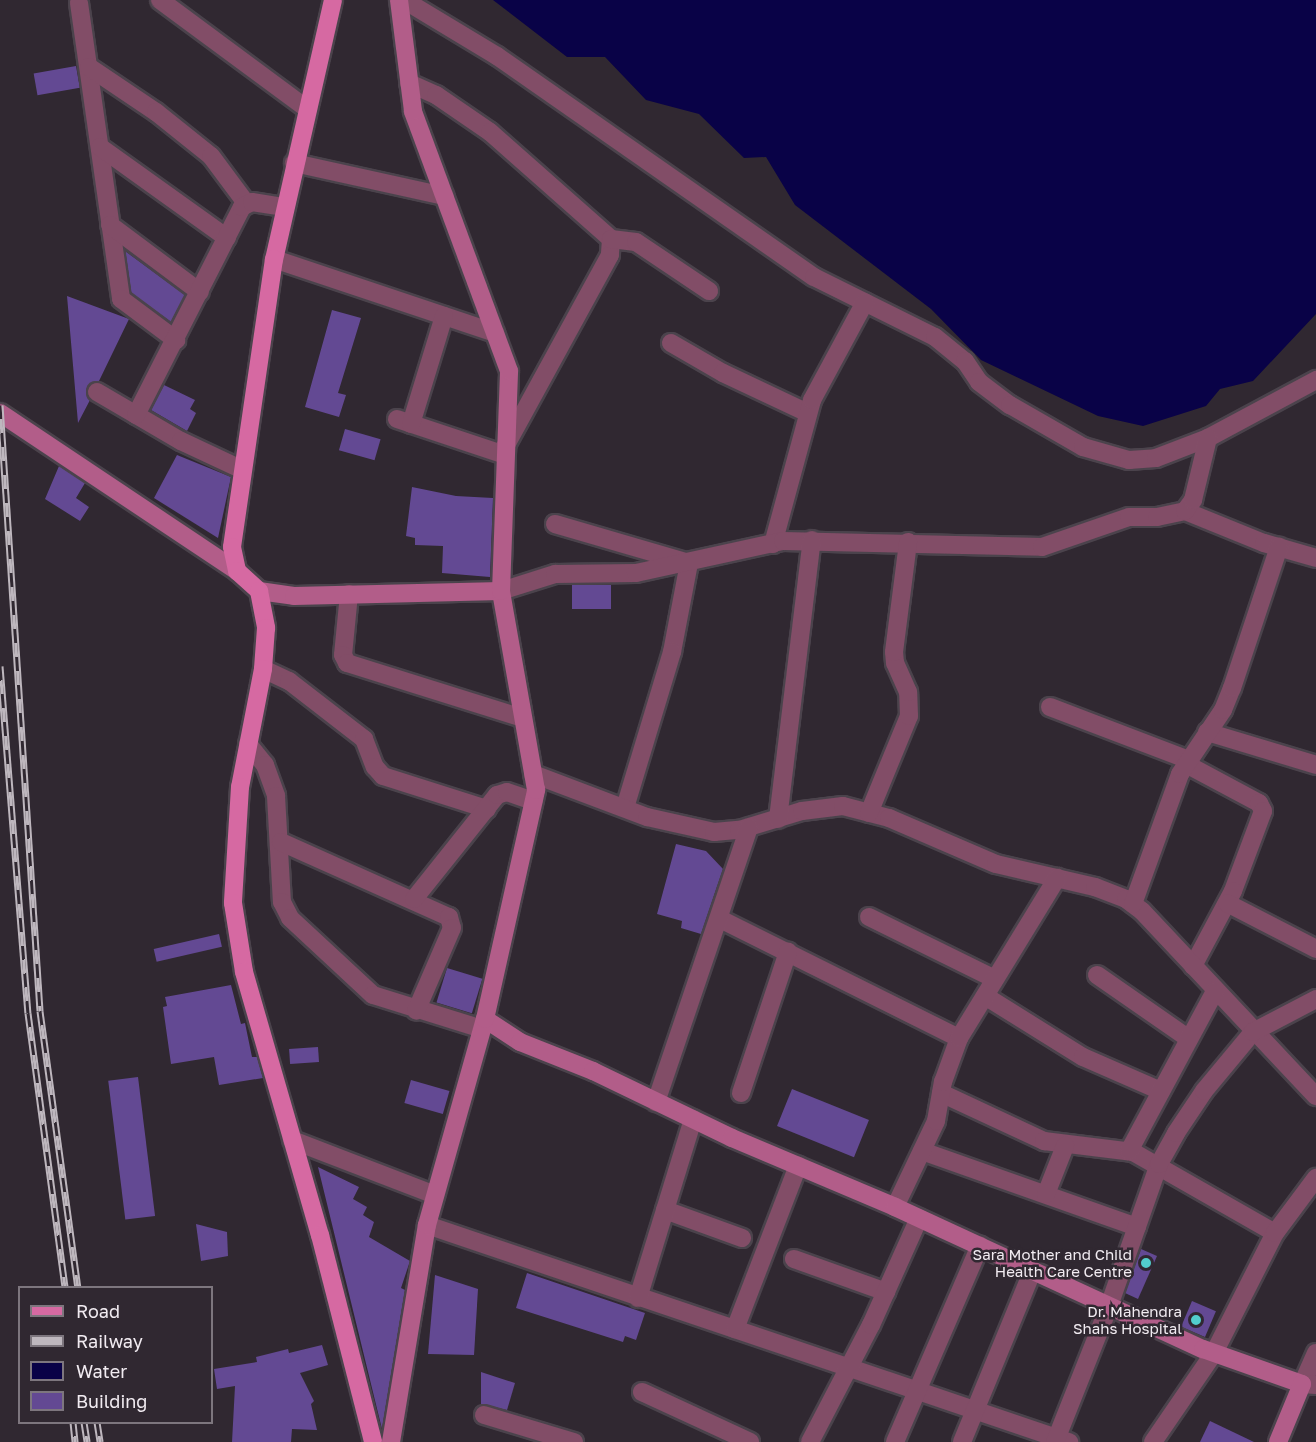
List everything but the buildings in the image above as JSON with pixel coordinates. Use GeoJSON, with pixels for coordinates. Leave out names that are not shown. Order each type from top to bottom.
{"type":"FeatureCollection","features":[{"type":"Feature","properties":{"kind":"main road"},"geometry":{"type":"LineString","coordinates":[[330,1],[274,259],[232,547],[237,571],[259,591],[265,609],[263,669],[248,744],[234,841],[233,903],[244,972],[292,1140],[373,1442]]}},
{"type":"Feature","properties":{"kind":"street"},"geometry":{"type":"LineString","coordinates":[[160,0],[306,108]]}},
{"type":"Feature","properties":{"kind":"street"},"geometry":{"type":"LineString","coordinates":[[391,1442],[427,1225],[483,1024],[533,801],[533,774],[501,591],[509,371],[412,111],[399,0]]}},
{"type":"Feature","properties":{"kind":"street"},"geometry":{"type":"LineString","coordinates":[[404,0],[497,56],[814,277],[934,338],[965,361],[979,382],[1010,405],[1083,447],[1129,460],[1156,458],[1208,438],[1316,380]]}},
{"type":"Feature","properties":{"kind":"street"},"geometry":{"type":"LineString","coordinates":[[79,3],[121,299],[176,340]]}},
{"type":"Feature","properties":{"kind":"street"},"geometry":{"type":"LineString","coordinates":[[89,68],[156,112],[211,156],[246,203],[285,207]]}},
{"type":"Feature","properties":{"kind":"street"},"geometry":{"type":"LineString","coordinates":[[409,83],[490,132],[611,239],[636,242],[709,291]]}},
{"type":"Feature","properties":{"kind":"street"},"geometry":{"type":"LineString","coordinates":[[100,147],[226,238]]}},
{"type":"Feature","properties":{"kind":"street"},"geometry":{"type":"LineString","coordinates":[[294,163],[444,196]]}},
{"type":"Feature","properties":{"kind":"street"},"geometry":{"type":"LineString","coordinates":[[136,416],[246,203]]}},
{"type":"Feature","properties":{"kind":"street"},"geometry":{"type":"LineString","coordinates":[[110,225],[200,292]]}},
{"type":"Feature","properties":{"kind":"street"},"geometry":{"type":"LineString","coordinates":[[505,451],[610,255],[611,239]]}},
{"type":"Feature","properties":{"kind":"street"},"geometry":{"type":"LineString","coordinates":[[274,259],[495,333]]}},
{"type":"Feature","properties":{"kind":"street"},"geometry":{"type":"LineString","coordinates":[[772,544],[808,413],[865,302]]}},
{"type":"Feature","properties":{"kind":"street"},"geometry":{"type":"LineString","coordinates":[[444,316],[404,421],[505,451]]}},
{"type":"Feature","properties":{"kind":"street"},"geometry":{"type":"LineString","coordinates":[[671,343],[723,373],[808,413]]}},
{"type":"Feature","properties":{"kind":"street"},"geometry":{"type":"LineString","coordinates":[[97,392],[136,416],[243,470]]}},
{"type":"Feature","properties":{"kind":"street"},"geometry":{"type":"LineString","coordinates":[[0,413],[237,571]]}},
{"type":"Feature","properties":{"kind":"street"},"geometry":{"type":"LineString","coordinates":[[1185,511],[1193,500],[1208,438]]}},
{"type":"Feature","properties":{"kind":"street"},"geometry":{"type":"LineString","coordinates":[[259,591],[294,596],[501,591],[555,574],[626,574],[772,544],[812,540],[908,542],[998,549],[1042,547],[1129,517],[1157,517],[1185,511],[1279,547],[1316,558]]}},
{"type":"Feature","properties":{"kind":"street"},"geometry":{"type":"LineString","coordinates":[[555,524],[689,562]]}},
{"type":"Feature","properties":{"kind":"street"},"geometry":{"type":"LineString","coordinates":[[778,819],[812,540]]}},
{"type":"Feature","properties":{"kind":"street"},"geometry":{"type":"LineString","coordinates":[[869,813],[909,716],[908,692],[894,652],[908,542]]}},
{"type":"Feature","properties":{"kind":"street"},"geometry":{"type":"LineString","coordinates":[[1133,904],[1187,762],[1232,688],[1279,547]]}},
{"type":"Feature","properties":{"kind":"street"},"geometry":{"type":"LineString","coordinates":[[625,808],[672,652],[689,562]]}},
{"type":"Feature","properties":{"kind":"street"},"geometry":{"type":"LineString","coordinates":[[349,594],[343,655],[347,663],[524,718]]}},
{"type":"Feature","properties":{"kind":"street"},"geometry":{"type":"LineString","coordinates":[[263,669],[289,681],[364,739],[375,767],[383,776],[487,809]]}},
{"type":"Feature","properties":{"kind":"street"},"geometry":{"type":"LineString","coordinates":[[1050,707],[1187,762],[1262,806],[1263,811],[1227,903],[1193,966]]}},
{"type":"Feature","properties":{"kind":"street"},"geometry":{"type":"LineString","coordinates":[[1207,732],[1316,765]]}},
{"type":"Feature","properties":{"kind":"street"},"geometry":{"type":"LineString","coordinates":[[248,744],[265,765],[276,796],[281,842],[282,902],[290,918],[373,996],[416,1011],[483,1024],[798,1167],[895,1207],[1214,1353],[1309,1384]]}},
{"type":"Feature","properties":{"kind":"street"},"geometry":{"type":"LineString","coordinates":[[533,774],[682,828],[714,832],[749,827],[826,806],[869,813],[996,864],[1095,887],[1133,904],[1316,1096]]}},
{"type":"Feature","properties":{"kind":"street"},"geometry":{"type":"LineString","coordinates":[[414,899],[502,793],[533,801]]}},
{"type":"Feature","properties":{"kind":"street"},"geometry":{"type":"LineString","coordinates":[[656,1102],[720,919],[749,827]]}},
{"type":"Feature","properties":{"kind":"street"},"geometry":{"type":"LineString","coordinates":[[281,842],[444,912],[453,923],[416,1011]]}},
{"type":"Feature","properties":{"kind":"street"},"geometry":{"type":"LineString","coordinates":[[895,1207],[936,1121],[941,1093],[959,1038],[1057,878]]}},
{"type":"Feature","properties":{"kind":"street"},"geometry":{"type":"LineString","coordinates":[[1227,903],[1316,949]]}},
{"type":"Feature","properties":{"kind":"street"},"geometry":{"type":"LineString","coordinates":[[869,916],[995,979]]}},
{"type":"Feature","properties":{"kind":"street"},"geometry":{"type":"LineString","coordinates":[[720,919],[959,1038]]}},
{"type":"Feature","properties":{"kind":"street"},"geometry":{"type":"LineString","coordinates":[[741,1093],[788,952]]}},
{"type":"Feature","properties":{"kind":"street"},"geometry":{"type":"LineString","coordinates":[[1097,975],[1189,1039]]}},
{"type":"Feature","properties":{"kind":"street"},"geometry":{"type":"LineString","coordinates":[[1129,1151],[1215,991]]}},
{"type":"Feature","properties":{"kind":"street"},"geometry":{"type":"LineString","coordinates":[[985,996],[1083,1057],[1161,1091]]}},
{"type":"Feature","properties":{"kind":"street"},"geometry":{"type":"LineString","coordinates":[[427,1225],[638,1298],[918,1390],[1060,1441],[1159,1164],[1190,1110],[1253,1032],[1316,999]]}},
{"type":"Feature","properties":{"kind":"street"},"geometry":{"type":"LineString","coordinates":[[941,1093],[1025,1134],[1065,1146],[1129,1151],[1159,1164],[1275,1233]]}},
{"type":"Feature","properties":{"kind":"street"},"geometry":{"type":"LineString","coordinates":[[638,1298],[693,1119]]}},
{"type":"Feature","properties":{"kind":"street"},"geometry":{"type":"LineString","coordinates":[[292,1140],[435,1195]]}},
{"type":"Feature","properties":{"kind":"street"},"geometry":{"type":"LineString","coordinates":[[1046,1194],[1065,1146]]}},
{"type":"Feature","properties":{"kind":"street"},"geometry":{"type":"LineString","coordinates":[[922,1151],[1137,1227]]}},
{"type":"Feature","properties":{"kind":"street"},"geometry":{"type":"LineString","coordinates":[[735,1329],[798,1167]]}},
{"type":"Feature","properties":{"kind":"street"},"geometry":{"type":"LineString","coordinates":[[1153,1442],[1214,1353],[1275,1233],[1316,1178]]}},
{"type":"Feature","properties":{"kind":"street"},"geometry":{"type":"LineString","coordinates":[[665,1210],[742,1238]]}},
{"type":"Feature","properties":{"kind":"street"},"geometry":{"type":"LineString","coordinates":[[810,1442],[886,1292],[919,1218]]}},
{"type":"Feature","properties":{"kind":"street"},"geometry":{"type":"LineString","coordinates":[[894,1442],[980,1246]]}},
{"type":"Feature","properties":{"kind":"street"},"geometry":{"type":"LineString","coordinates":[[794,1259],[886,1292]]}},
{"type":"Feature","properties":{"kind":"street"},"geometry":{"type":"LineString","coordinates":[[962,1442],[1033,1270]]}},
{"type":"Feature","properties":{"kind":"street"},"geometry":{"type":"LineString","coordinates":[[1278,1442],[1309,1384],[1316,1353]]}},
{"type":"Feature","properties":{"kind":"street"},"geometry":{"type":"LineString","coordinates":[[642,1392],[750,1442]]}},
{"type":"Feature","properties":{"kind":"street"},"geometry":{"type":"LineString","coordinates":[[484,1415],[574,1442]]}},
{"type":"Feature","properties":{"kind":"water"},"geometry":{"type":"Polygon","coordinates":[[[493,0],[1316,0],[1316,314],[1253,381],[1220,389],[1206,406],[1143,426],[1098,416],[981,360],[931,309],[795,205],[766,157],[744,158],[699,114],[646,100],[605,57],[567,57],[493,0]]]}},
{"type":"Feature","properties":{"kind":"railway"},"geometry":{"type":"LineString","coordinates":[[0,405],[40,1011],[78,1286]]}},
{"type":"Feature","properties":{"kind":"railway"},"geometry":{"type":"LineString","coordinates":[[0,666],[28,1013],[65,1286]]}},
{"type":"Feature","properties":{"kind":"railway"},"geometry":{"type":"LineString","coordinates":[[73,1424],[75,1442]]}},
{"type":"Feature","properties":{"kind":"railway"},"geometry":{"type":"LineString","coordinates":[[84,1424],[87,1442]]}},
{"type":"Feature","properties":{"kind":"railway"},"geometry":{"type":"LineString","coordinates":[[97,1424],[100,1442]]}},
{"type":"Feature","properties":{"kind":"place","name":"Sara Mother and Child Health Care Centre"},"geometry":{"type":"Point","coordinates":[1146,1263]}},
{"type":"Feature","properties":{"kind":"place","name":"Dr. Mahendra Shahs Hospital"},"geometry":{"type":"Point","coordinates":[1196,1320]}}]}
